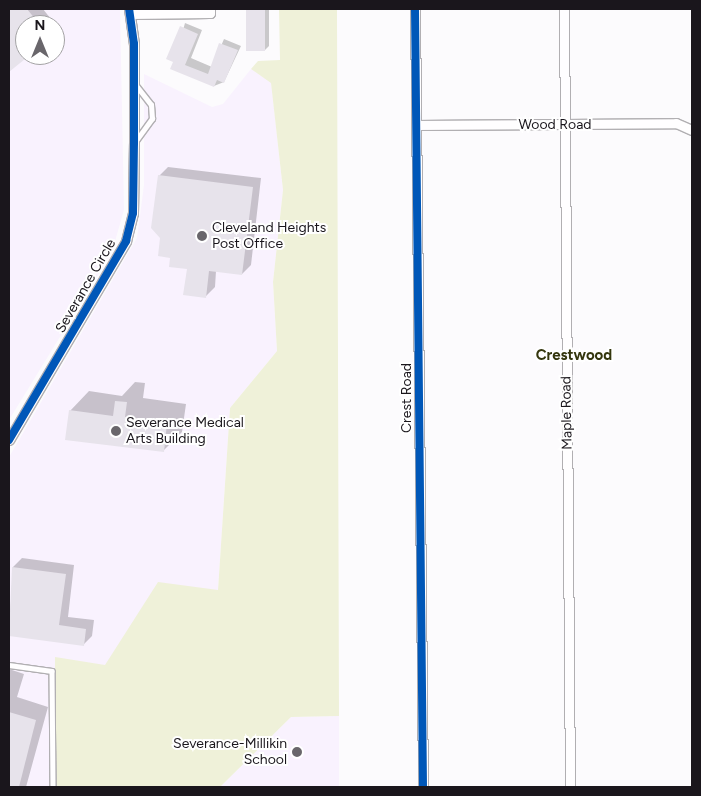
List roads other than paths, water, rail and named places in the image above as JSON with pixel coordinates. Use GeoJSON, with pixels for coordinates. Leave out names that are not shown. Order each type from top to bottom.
{"type":"FeatureCollection","features":[{"type":"Feature","properties":{"kind":"street","name":"Crest Road"},"geometry":{"type":"LineString","coordinates":[[415,9],[422,787]]}},
{"type":"Feature","properties":{"kind":"street","name":"Maple Road"},"geometry":{"type":"LineString","coordinates":[[564,9],[570,787]]}},
{"type":"Feature","properties":{"kind":"street"},"geometry":{"type":"LineString","coordinates":[[129,11],[210,11]]}},
{"type":"Feature","properties":{"kind":"street","name":"Severance Circle"},"geometry":{"type":"LineString","coordinates":[[9,440],[126,241],[133,213],[134,143],[134,84],[129,11]]}},
{"type":"Feature","properties":{"kind":"street","name":"Wood Road"},"geometry":{"type":"LineString","coordinates":[[416,125],[676,123],[692,130]]}},
{"type":"Feature","properties":{"kind":"lane"},"geometry":{"type":"LineString","coordinates":[[134,84],[151,106],[152,119],[134,143]]}},
{"type":"Feature","properties":{"kind":"lane"},"geometry":{"type":"LineString","coordinates":[[9,665],[52,672],[53,787]]}},
{"type":"Feature","properties":{"kind":"place","name":"Cleveland Heights Post Office"},"geometry":{"type":"Point","coordinates":[202,236]}},
{"type":"Feature","properties":{"kind":"place","name":"Severance Medical Arts Building"},"geometry":{"type":"Point","coordinates":[116,431]}},
{"type":"Feature","properties":{"kind":"place","name":"Severance-Millikin School"},"geometry":{"type":"Point","coordinates":[297,752]}},
{"type":"Feature","properties":{"kind":"district","name":"Crestwood"},"geometry":{"type":"Point","coordinates":[574,356]}}]}
